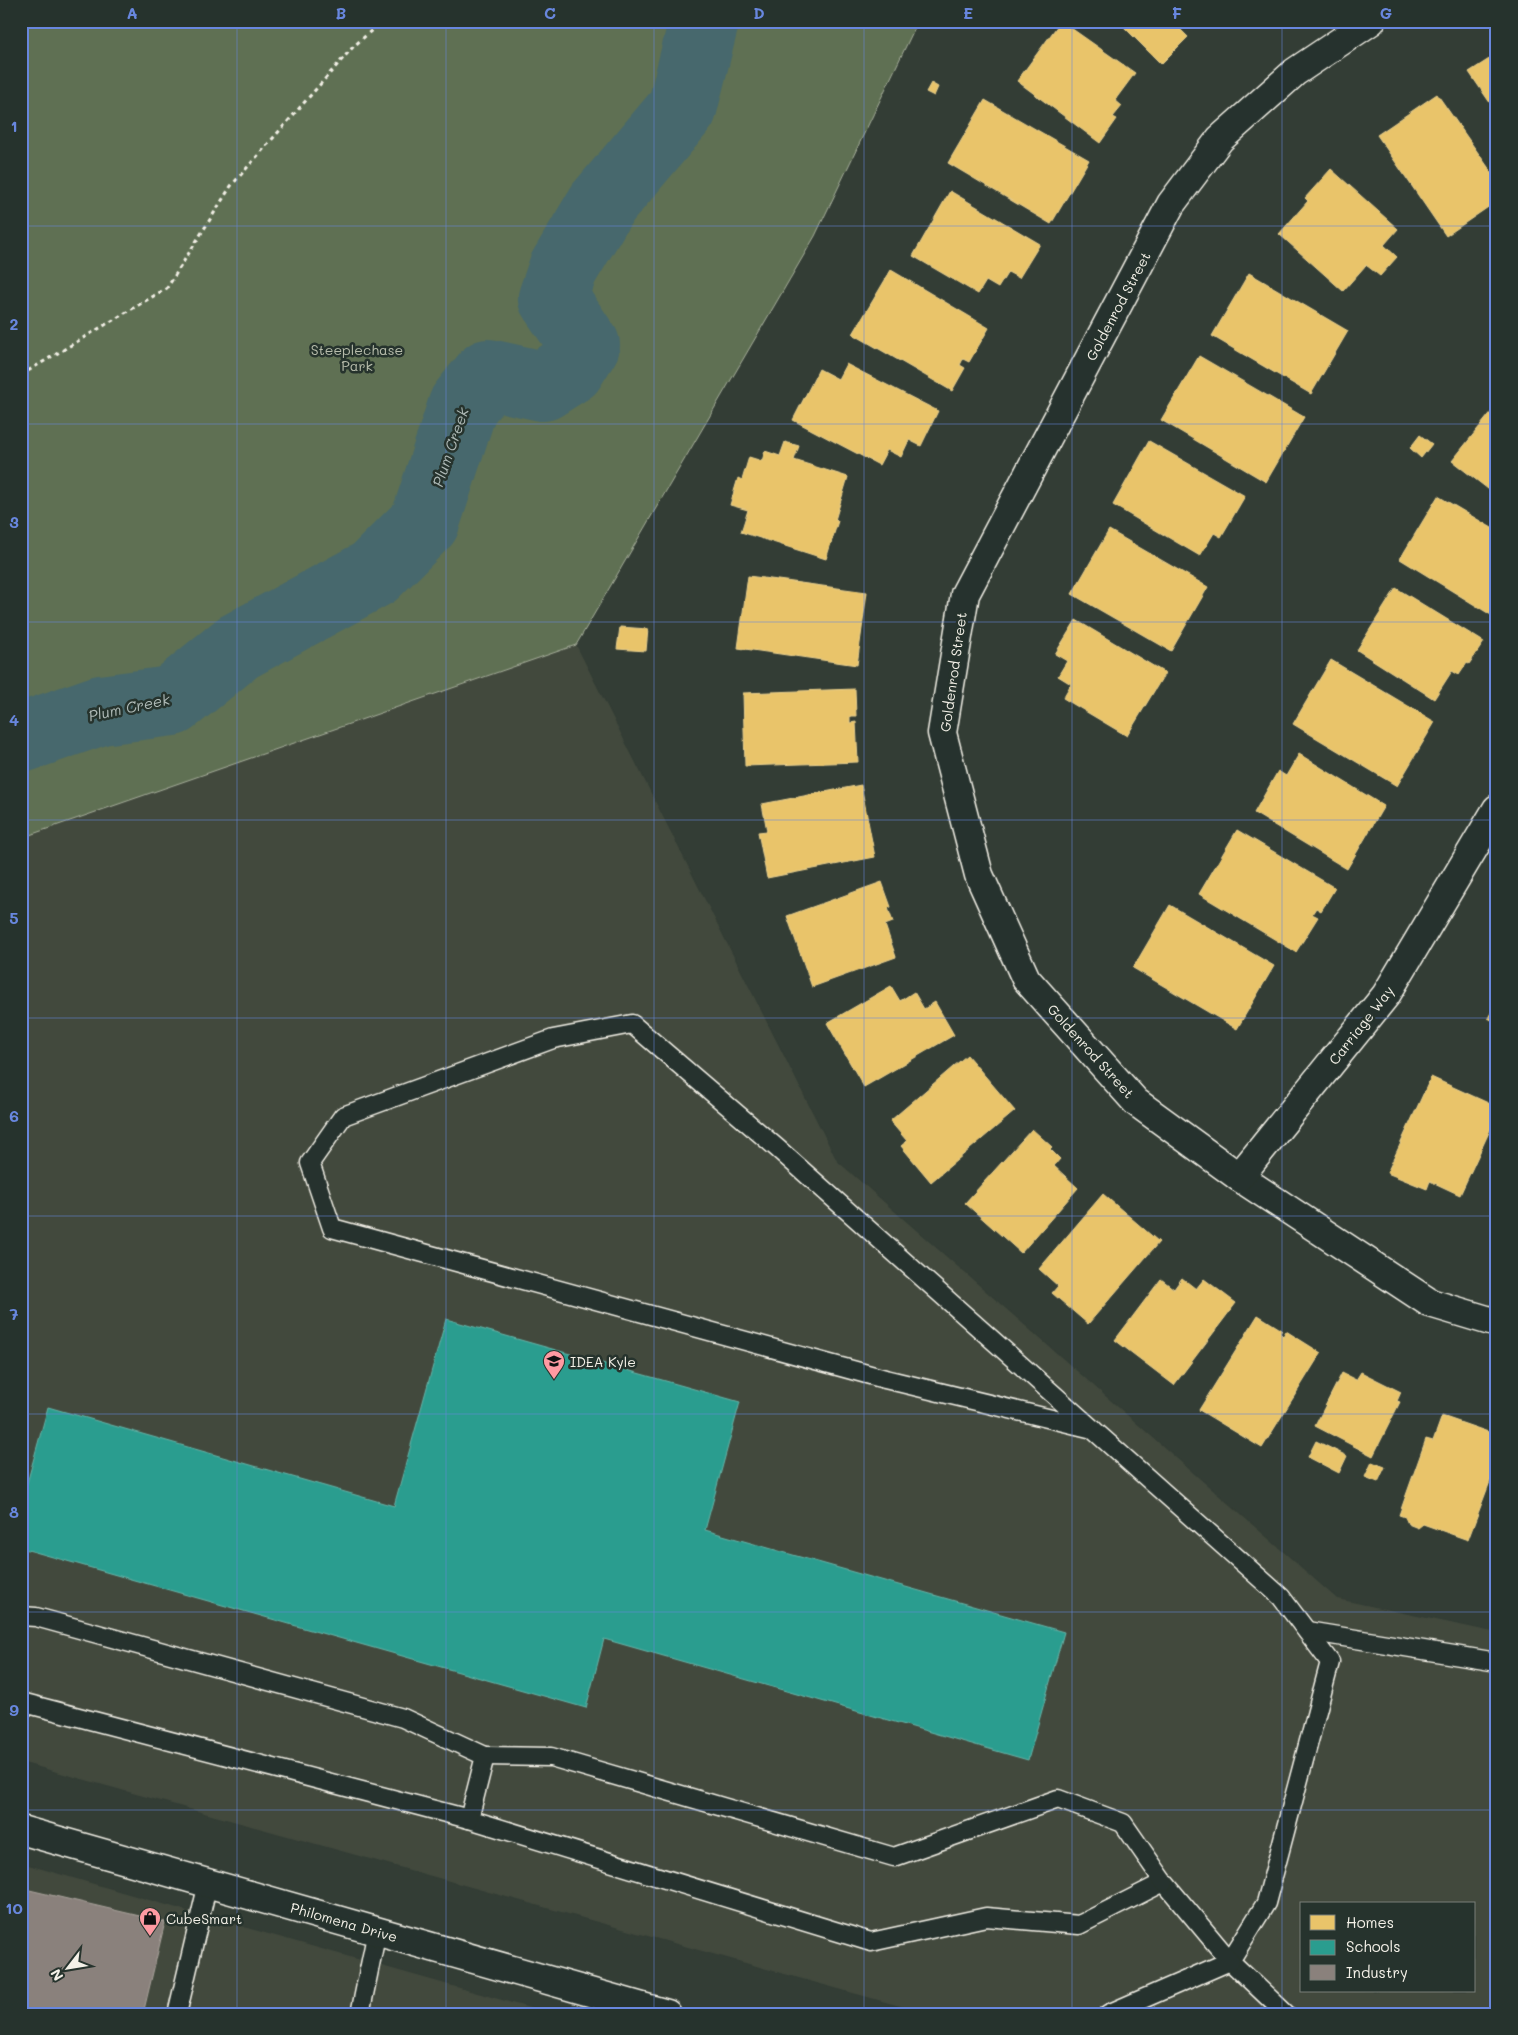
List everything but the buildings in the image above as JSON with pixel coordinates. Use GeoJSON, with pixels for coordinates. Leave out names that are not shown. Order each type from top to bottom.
{"type":"FeatureCollection","features":[{"type":"Feature","properties":{"kind":"street","name":"Goldenrod Street"},"geometry":{"type":"LineString","coordinates":[[1371,21],[1295,72],[1220,139],[1172,204],[965,594],[942,733],[979,875],[1026,979],[1136,1102],[1239,1177],[1430,1303],[1497,1323]]}},
{"type":"Feature","properties":{"kind":"street","name":"Carriage Way"},"geometry":{"type":"LineString","coordinates":[[1239,1177],[1386,995],[1497,809]]}},
{"type":"Feature","properties":{"kind":"street","name":"Philomena Drive"},"geometry":{"type":"LineString","coordinates":[[21,1830],[667,2014]]}},
{"type":"Feature","properties":{"kind":"lane"},"geometry":{"type":"LineString","coordinates":[[1093,1429],[885,1379],[332,1228],[310,1163],[343,1116],[553,1039],[632,1024],[777,1148],[1281,1596],[1330,1662],[1266,1903],[1230,1961],[1108,2014]]}},
{"type":"Feature","properties":{"kind":"lane"},"geometry":{"type":"LineString","coordinates":[[21,1616],[36,1617],[403,1718],[485,1756],[551,1756],[894,1858],[1058,1799],[1123,1823],[1164,1882],[1230,1961],[1286,2014]]}},
{"type":"Feature","properties":{"kind":"lane"},"geometry":{"type":"LineString","coordinates":[[1307,1632],[1497,1662]]}},
{"type":"Feature","properties":{"kind":"lane"},"geometry":{"type":"LineString","coordinates":[[21,1702],[469,1819],[871,1942],[986,1917],[1079,1926],[1164,1882]]}},
{"type":"Feature","properties":{"kind":"lane"},"geometry":{"type":"LineString","coordinates":[[469,1819],[485,1756]]}},
{"type":"Feature","properties":{"kind":"lane"},"geometry":{"type":"LineString","coordinates":[[177,2014],[208,1883]]}},
{"type":"Feature","properties":{"kind":"lane"},"geometry":{"type":"LineString","coordinates":[[360,2014],[377,1931]]}},
{"type":"Feature","properties":{"kind":"path"},"geometry":{"type":"LineString","coordinates":[[21,375],[167,288],[231,186],[353,47],[382,21]]}},
{"type":"Feature","properties":{"kind":"shaded area","name":"IDEA Kyle"},"geometry":{"type":"Polygon","coordinates":[[[576,645],[837,1161],[1337,1599],[1497,1633],[1497,2014],[929,2014],[21,1762],[21,838],[576,645]]]}},
{"type":"Feature","properties":{"kind":"shaded area","name":"CubeSmart"},"geometry":{"type":"Polygon","coordinates":[[[21,1863],[194,1913],[551,2014],[21,2014],[21,1863]]]}},
{"type":"Feature","properties":{"kind":"green space","name":"Steeplechase Park"},"geometry":{"type":"Polygon","coordinates":[[[21,21],[918,21],[815,236],[576,645],[21,838],[21,21]]]}},
{"type":"Feature","properties":{"kind":"waterway","name":"Plum Creek"},"geometry":{"type":"LineString","coordinates":[[21,738],[101,710],[172,701],[238,647],[374,573],[425,522],[463,405],[488,374],[543,386],[570,369],[585,345],[553,298],[563,269],[601,205],[682,109],[704,21]]}},
{"type":"Feature","properties":{"kind":"place","name":"IDEA Kyle"},"geometry":{"type":"Point","coordinates":[554,1380]}},
{"type":"Feature","properties":{"kind":"place","name":"CubeSmart"},"geometry":{"type":"Point","coordinates":[150,1937]}}]}
